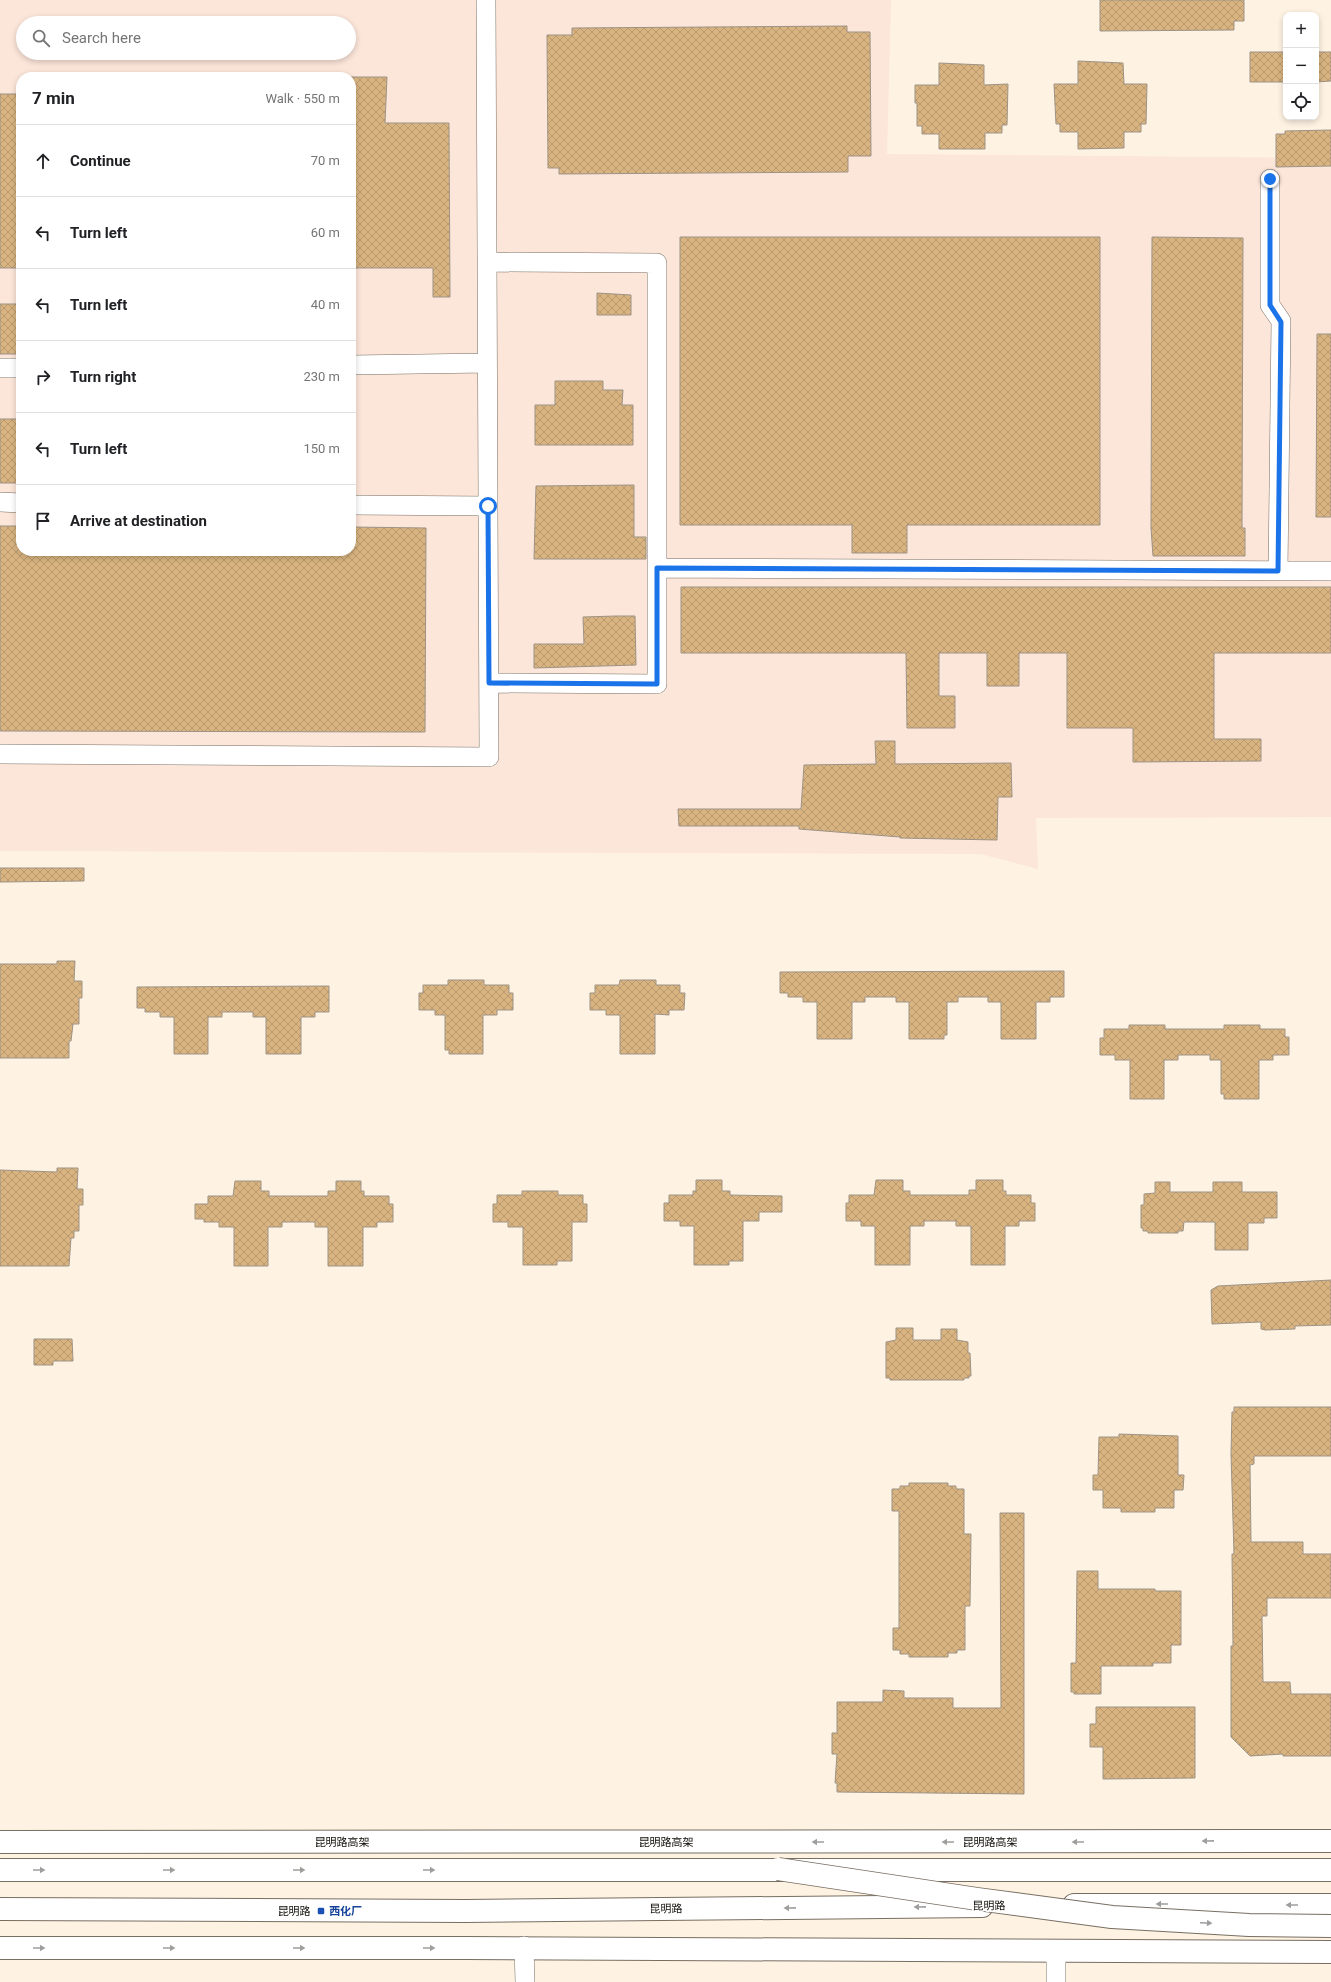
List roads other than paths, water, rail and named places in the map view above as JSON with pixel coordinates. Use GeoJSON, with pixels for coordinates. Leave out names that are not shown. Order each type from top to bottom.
{"type":"FeatureCollection","features":[{"type":"Feature","properties":{"kind":"main road"},"geometry":{"type":"LineString","coordinates":[[1240,1841],[1331,1829]]}},
{"type":"Feature","properties":{"kind":"main road","name":"昆明路高架"},"geometry":{"type":"LineString","coordinates":[[0,1842],[1331,1841]]}},
{"type":"Feature","properties":{"kind":"main road"},"geometry":{"type":"LineString","coordinates":[[0,1870],[1331,1870]]}},
{"type":"Feature","properties":{"kind":"main road"},"geometry":{"type":"LineString","coordinates":[[778,1870],[977,1899],[1112,1916],[1249,1926],[1331,1926]]}},
{"type":"Feature","properties":{"kind":"main road","name":"昆明路"},"geometry":{"type":"LineString","coordinates":[[0,1909],[465,1912],[1167,1904],[1331,1905]]}},
{"type":"Feature","properties":{"kind":"main road"},"geometry":{"type":"LineString","coordinates":[[0,1948],[524,1947],[1331,1952]]}},
{"type":"Feature","properties":{"kind":"street"},"geometry":{"type":"LineString","coordinates":[[0,754],[489,757],[486,0]]}},
{"type":"Feature","properties":{"kind":"street"},"geometry":{"type":"LineString","coordinates":[[1270,179],[1270,305],[1281,322],[1278,571]]}},
{"type":"Feature","properties":{"kind":"street"},"geometry":{"type":"LineString","coordinates":[[487,262],[657,263],[657,684],[489,683]]}},
{"type":"Feature","properties":{"kind":"street"},"geometry":{"type":"LineString","coordinates":[[356,365],[487,364]]}},
{"type":"Feature","properties":{"kind":"street"},"geometry":{"type":"LineString","coordinates":[[0,368],[16,368]]}},
{"type":"Feature","properties":{"kind":"street"},"geometry":{"type":"LineString","coordinates":[[0,502],[16,502]]}},
{"type":"Feature","properties":{"kind":"street"},"geometry":{"type":"LineString","coordinates":[[356,505],[488,506]]}},
{"type":"Feature","properties":{"kind":"street"},"geometry":{"type":"LineString","coordinates":[[657,568],[1331,571]]}},
{"type":"Feature","properties":{"kind":"street"},"geometry":{"type":"LineString","coordinates":[[524,1947],[524,1982]]}},
{"type":"Feature","properties":{"kind":"street"},"geometry":{"type":"LineString","coordinates":[[1056,1951],[1056,1982]]}},
{"type":"Feature","properties":{"kind":"place","name":"西化厂"},"geometry":{"type":"Point","coordinates":[321,1911]}}]}
